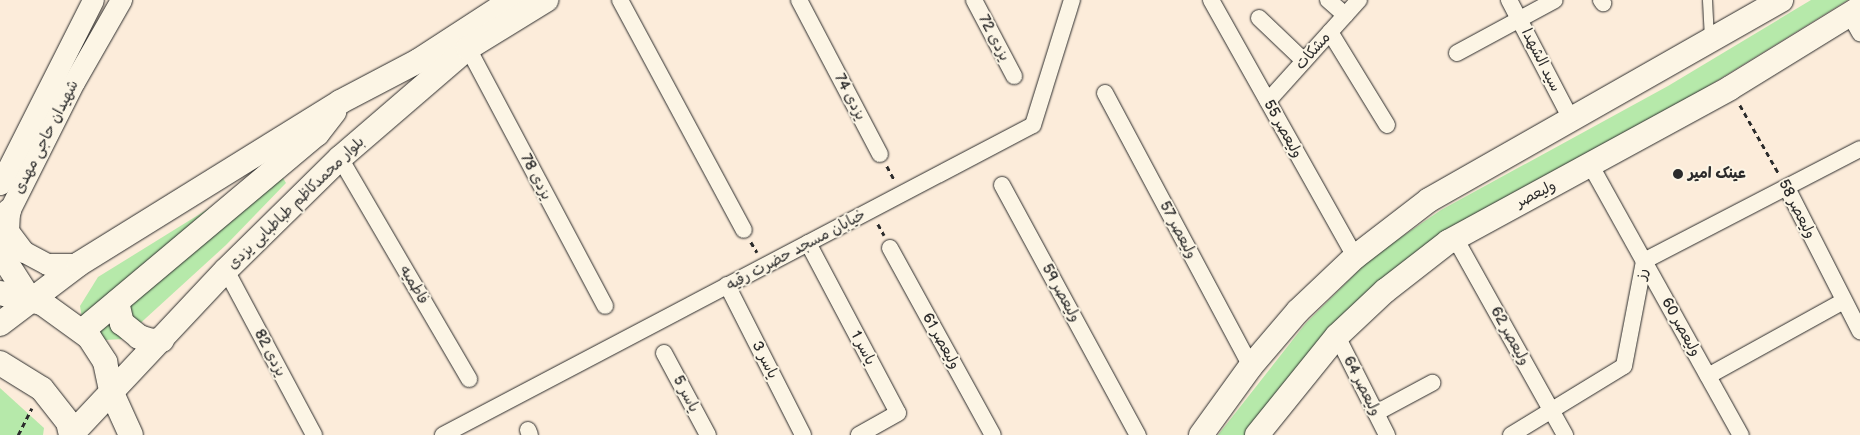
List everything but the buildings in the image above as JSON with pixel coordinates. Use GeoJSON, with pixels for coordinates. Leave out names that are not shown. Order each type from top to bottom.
{"type":"FeatureCollection","features":[{"type":"Feature","properties":{"kind":"main road"},"geometry":{"type":"LineString","coordinates":[[0,324],[78,264],[340,102],[418,61],[512,0]]}},
{"type":"Feature","properties":{"kind":"main road","name":"بلوار محمدکاظم طباطبایی یزدی"},"geometry":{"type":"LineString","coordinates":[[71,435],[226,270],[340,158],[468,48],[546,0]]}},
{"type":"Feature","properties":{"kind":"main road"},"geometry":{"type":"LineString","coordinates":[[1201,435],[1251,366],[1298,311],[1355,257],[1429,200],[1572,121],[1781,0]]}},
{"type":"Feature","properties":{"kind":"main road","name":"ولیعصر"},"geometry":{"type":"LineString","coordinates":[[1257,435],[1337,336],[1385,291],[1455,238],[1591,166],[1857,18]]}},
{"type":"Feature","properties":{"kind":"main road"},"geometry":{"type":"LineString","coordinates":[[82,331],[317,134],[340,102]]}},
{"type":"Feature","properties":{"kind":"main road"},"geometry":{"type":"LineString","coordinates":[[9,211],[2,229],[6,262],[31,301]]}},
{"type":"Feature","properties":{"kind":"main road"},"geometry":{"type":"LineString","coordinates":[[0,293],[53,309],[82,331],[104,362],[111,391],[131,435]]}},
{"type":"Feature","properties":{"kind":"main road"},"geometry":{"type":"LineString","coordinates":[[117,302],[122,323],[139,337],[162,340]]}},
{"type":"Feature","properties":{"kind":"main road"},"geometry":{"type":"LineString","coordinates":[[0,364],[39,387],[68,422],[71,435]]}},
{"type":"Feature","properties":{"kind":"street","name":"شهیدان حاجی مهدی"},"geometry":{"type":"LineString","coordinates":[[0,184],[93,0]]}},
{"type":"Feature","properties":{"kind":"street","name":"شهیدان حاجی مهدی"},"geometry":{"type":"LineString","coordinates":[[78,264],[47,264],[24,252],[8,231],[9,211],[74,82],[121,0]]}},
{"type":"Feature","properties":{"kind":"street"},"geometry":{"type":"LineString","coordinates":[[620,0],[744,230]]}},
{"type":"Feature","properties":{"kind":"street","name":"یزدی 74"},"geometry":{"type":"LineString","coordinates":[[799,0],[880,154]]}},
{"type":"Feature","properties":{"kind":"street","name":"یزدی 72"},"geometry":{"type":"LineString","coordinates":[[974,0],[1014,76]]}},
{"type":"Feature","properties":{"kind":"street","name":"خیابان مسجد حضرت رقیه"},"geometry":{"type":"LineString","coordinates":[[443,435],[1033,124],[1072,0]]}},
{"type":"Feature","properties":{"kind":"street","name":"ولیعصر 55"},"geometry":{"type":"LineString","coordinates":[[1211,0],[1355,257]]}},
{"type":"Feature","properties":{"kind":"street"},"geometry":{"type":"LineString","coordinates":[[1328,0],[1345,15]]}},
{"type":"Feature","properties":{"kind":"street","name":"مشکات"},"geometry":{"type":"LineString","coordinates":[[1268,102],[1359,0]]}},
{"type":"Feature","properties":{"kind":"street","name":"سید الشهدا"},"geometry":{"type":"LineString","coordinates":[[1509,0],[1572,121]]}},
{"type":"Feature","properties":{"kind":"street"},"geometry":{"type":"LineString","coordinates":[[1458,53],[1555,0]]}},
{"type":"Feature","properties":{"kind":"street"},"geometry":{"type":"LineString","coordinates":[[1259,18],[1304,61]]}},
{"type":"Feature","properties":{"kind":"street"},"geometry":{"type":"LineString","coordinates":[[1330,32],[1387,125]]}},
{"type":"Feature","properties":{"kind":"street","name":"یزدی 78"},"geometry":{"type":"LineString","coordinates":[[468,48],[605,306]]}},
{"type":"Feature","properties":{"kind":"street","name":"ولیعصر 57"},"geometry":{"type":"LineString","coordinates":[[1104,93],[1251,366]]}},
{"type":"Feature","properties":{"kind":"street","name":"رز"},"geometry":{"type":"LineString","coordinates":[[1511,435],[1552,412],[1624,366],[1644,261],[1860,149]]}},
{"type":"Feature","properties":{"kind":"street","name":"فاطمیه"},"geometry":{"type":"LineString","coordinates":[[340,158],[469,379]]}},
{"type":"Feature","properties":{"kind":"street","name":"ولیعصر 60"},"geometry":{"type":"LineString","coordinates":[[1591,166],[1741,435]]}},
{"type":"Feature","properties":{"kind":"street","name":"ولیعصر 59"},"geometry":{"type":"LineString","coordinates":[[1002,185],[1138,435]]}},
{"type":"Feature","properties":{"kind":"street","name":"ولیعصر 58"},"geometry":{"type":"LineString","coordinates":[[1787,188],[1860,331]]}},
{"type":"Feature","properties":{"kind":"street","name":"ولیعصر 62"},"geometry":{"type":"LineString","coordinates":[[1455,238],[1565,435]]}},
{"type":"Feature","properties":{"kind":"street","name":"یاسر 1"},"geometry":{"type":"LineString","coordinates":[[808,243],[898,413],[859,435]]}},
{"type":"Feature","properties":{"kind":"street","name":"ولیعصر 61"},"geometry":{"type":"LineString","coordinates":[[890,248],[993,435]]}},
{"type":"Feature","properties":{"kind":"street","name":"یزدی 82"},"geometry":{"type":"LineString","coordinates":[[226,270],[314,435]]}},
{"type":"Feature","properties":{"kind":"street","name":"یاسر 3"},"geometry":{"type":"LineString","coordinates":[[727,285],[804,435]]}},
{"type":"Feature","properties":{"kind":"street"},"geometry":{"type":"LineString","coordinates":[[1708,376],[1844,301]]}},
{"type":"Feature","properties":{"kind":"street","name":"ولیعصر 64"},"geometry":{"type":"LineString","coordinates":[[1337,336],[1387,435]]}},
{"type":"Feature","properties":{"kind":"street","name":"یاسر 5"},"geometry":{"type":"LineString","coordinates":[[664,353],[708,435]]}},
{"type":"Feature","properties":{"kind":"street"},"geometry":{"type":"LineString","coordinates":[[1376,413],[1432,383]]}},
{"type":"Feature","properties":{"kind":"lane"},"geometry":{"type":"LineString","coordinates":[[1707,0],[1710,41]]}},
{"type":"Feature","properties":{"kind":"path","name":"ولیعصر 58"},"geometry":{"type":"LineString","coordinates":[[1730,88],[1787,188]]}},
{"type":"Feature","properties":{"kind":"path"},"geometry":{"type":"LineString","coordinates":[[880,154],[902,194]]}},
{"type":"Feature","properties":{"kind":"path"},"geometry":{"type":"LineString","coordinates":[[872,210],[890,248]]}},
{"type":"Feature","properties":{"kind":"path"},"geometry":{"type":"LineString","coordinates":[[744,230],[765,266]]}},
{"type":"Feature","properties":{"kind":"path"},"geometry":{"type":"LineString","coordinates":[[18,435],[29,420],[39,387]]}},
{"type":"Feature","properties":{"kind":"green space"},"geometry":{"type":"Polygon","coordinates":[[[1811,0],[1848,0],[1642,127],[1477,215],[1247,435],[1218,435],[1306,323],[1372,257],[1441,210],[1668,86],[1811,0]]]}},
{"type":"Feature","properties":{"kind":"green space"},"geometry":{"type":"Polygon","coordinates":[[[276,167],[286,183],[226,245],[123,339],[105,340],[83,324],[80,306],[98,277],[276,167]]]}},
{"type":"Feature","properties":{"kind":"green space"},"geometry":{"type":"Polygon","coordinates":[[[0,388],[44,428],[43,435],[0,435],[0,388]]]}},
{"type":"Feature","properties":{"kind":"place","name":"عینک امیر"},"geometry":{"type":"Point","coordinates":[1678,174]}}]}
